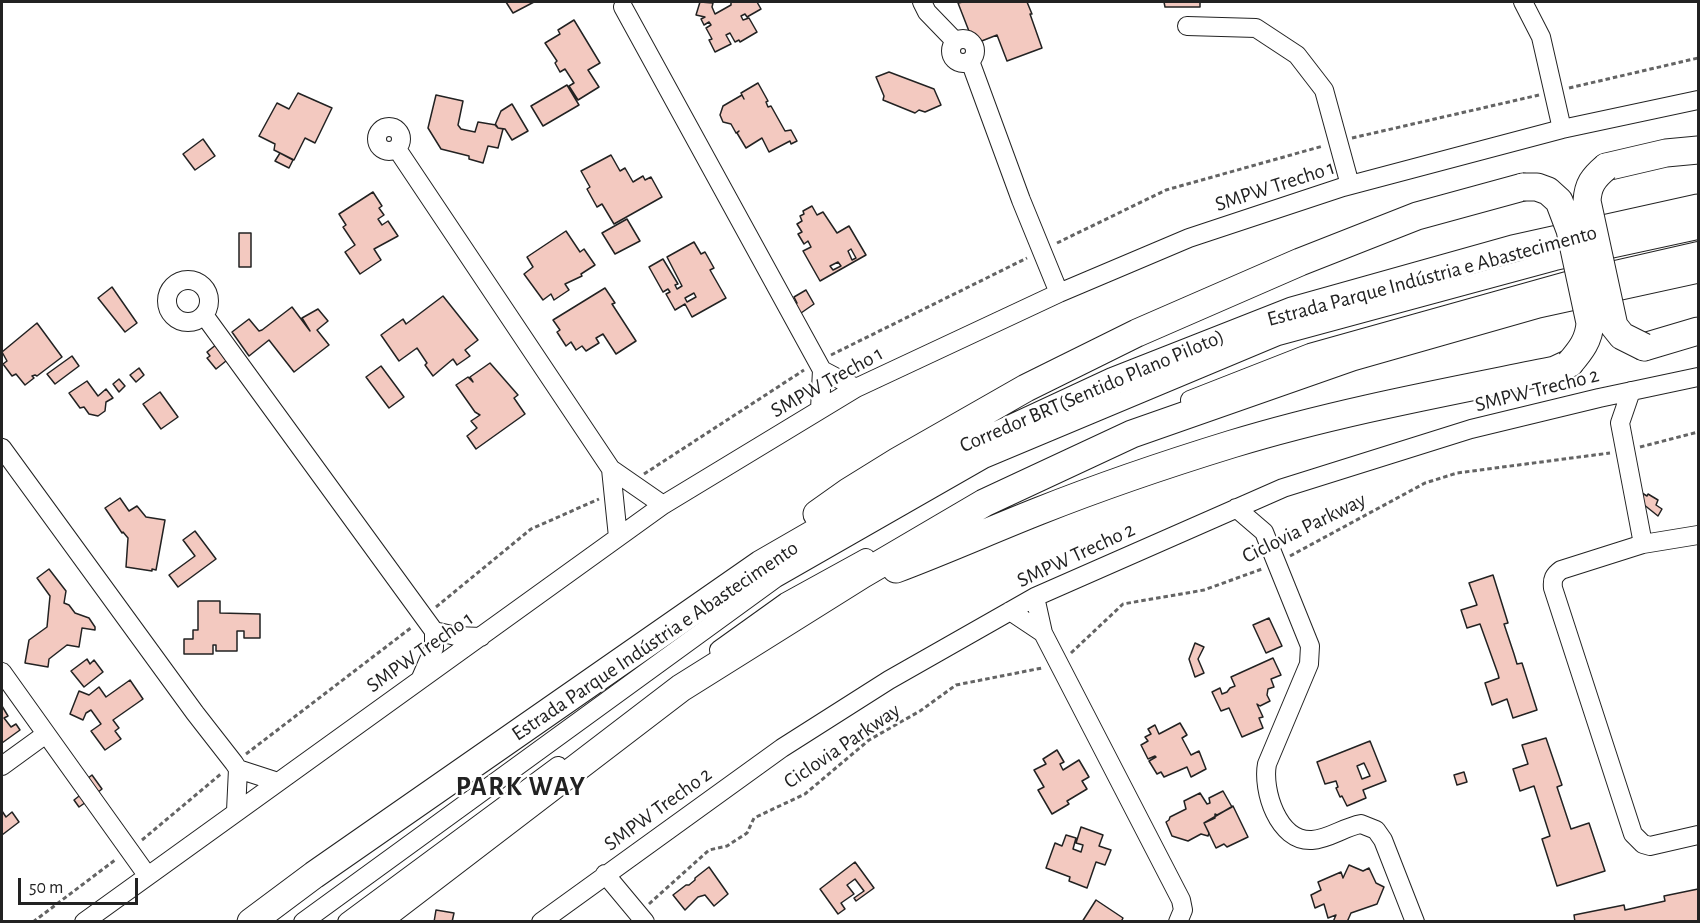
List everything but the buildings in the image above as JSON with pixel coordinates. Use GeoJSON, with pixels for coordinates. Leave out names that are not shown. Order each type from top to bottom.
{"type":"FeatureCollection","features":[{"type":"Feature","properties":{"kind":"highway"},"geometry":{"type":"LineString","coordinates":[[1698,150],[1666,153],[1606,167],[1594,177],[1588,189],[1587,201],[1614,326],[1622,336],[1644,347],[1698,331]]}},
{"type":"Feature","properties":{"kind":"highway"},"geometry":{"type":"LineString","coordinates":[[761,564],[799,527],[848,492],[898,461],[1046,378],[1137,333],[1300,262],[1417,216],[1523,187],[1537,187],[1548,191],[1559,201],[1570,230],[1590,323],[1585,345],[1570,363],[1555,370],[1432,394],[1233,444],[1040,510],[896,570],[863,574]]}},
{"type":"Feature","properties":{"kind":"highway","name":"Estrada Parque Indústria e Abastecimento"},"geometry":{"type":"LineString","coordinates":[[251,921],[314,874],[761,564],[957,454],[1114,381],[1292,311],[1513,249],[1698,208]]}},
{"type":"Feature","properties":{"kind":"highway"},"geometry":{"type":"LineString","coordinates":[[382,919],[681,688],[863,574],[984,503],[1132,434],[1352,357],[1538,304],[1698,269]]}},
{"type":"Feature","properties":{"kind":"street"},"geometry":{"type":"LineString","coordinates":[[922,2],[927,12],[955,41],[950,49],[953,58],[961,63],[970,61],[1021,200],[1059,293]]}},
{"type":"Feature","properties":{"kind":"street"},"geometry":{"type":"LineString","coordinates":[[1523,2],[1541,37],[1562,129]]}},
{"type":"Feature","properties":{"kind":"street"},"geometry":{"type":"LineString","coordinates":[[623,7],[822,370],[820,409]]}},
{"type":"Feature","properties":{"kind":"street"},"geometry":{"type":"LineString","coordinates":[[1187,26],[1256,28],[1297,55],[1324,90],[1350,185]]}},
{"type":"Feature","properties":{"kind":"street","name":"SMPW Trecho 1"},"geometry":{"type":"LineString","coordinates":[[84,921],[663,505],[856,388],[1059,293],[1189,238],[1350,185],[1562,129],[1698,100]]}},
{"type":"Feature","properties":{"kind":"street"},"geometry":{"type":"LineString","coordinates":[[397,149],[611,469],[663,505]]}},
{"type":"Feature","properties":{"kind":"street","name":"Corredor BRT(Sentido Plano Piloto)"},"geometry":{"type":"LineString","coordinates":[[303,921],[776,578],[984,459],[1278,336],[1555,261],[1698,230]]}},
{"type":"Feature","properties":{"kind":"street"},"geometry":{"type":"LineString","coordinates":[[347,921],[599,735],[786,602],[897,540],[1051,463],[1138,421],[1310,353],[1567,281],[1698,251]]}},
{"type":"Feature","properties":{"kind":"street"},"geometry":{"type":"LineString","coordinates":[[204,315],[434,631],[434,648],[420,680]]}},
{"type":"Feature","properties":{"kind":"street"},"geometry":{"type":"LineString","coordinates":[[822,370],[856,388]]}},
{"type":"Feature","properties":{"kind":"street","name":"SMPW Trecho 2"},"geometry":{"type":"LineString","coordinates":[[541,921],[782,748],[889,680],[1035,597],[1268,494],[1471,429],[1698,377]]}},
{"type":"Feature","properties":{"kind":"street"},"geometry":{"type":"LineString","coordinates":[[1631,391],[1620,423],[1643,544]]}},
{"type":"Feature","properties":{"kind":"street"},"geometry":{"type":"LineString","coordinates":[[1599,398],[1620,423]]}},
{"type":"Feature","properties":{"kind":"street"},"geometry":{"type":"LineString","coordinates":[[2,448],[238,770],[278,782]]}},
{"type":"Feature","properties":{"kind":"street"},"geometry":{"type":"LineString","coordinates":[[611,469],[618,537]]}},
{"type":"Feature","properties":{"kind":"street"},"geometry":{"type":"LineString","coordinates":[[1264,532],[1268,494]]}},
{"type":"Feature","properties":{"kind":"street"},"geometry":{"type":"LineString","coordinates":[[1236,508],[1264,532],[1310,646],[1309,664],[1265,773],[1276,814],[1286,828],[1303,839],[1318,839],[1361,824],[1376,830],[1383,840],[1415,921]]}},
{"type":"Feature","properties":{"kind":"street"},"geometry":{"type":"LineString","coordinates":[[1698,535],[1643,544],[1561,570],[1555,574],[1552,581],[1552,588],[1633,834],[1643,844],[1650,846],[1698,835]]}},
{"type":"Feature","properties":{"kind":"street"},"geometry":{"type":"LineString","coordinates":[[1035,597],[1043,633],[1181,900],[1183,910],[1178,921]]}},
{"type":"Feature","properties":{"kind":"street"},"geometry":{"type":"LineString","coordinates":[[1010,611],[1043,633]]}},
{"type":"Feature","properties":{"kind":"street"},"geometry":{"type":"LineString","coordinates":[[434,631],[456,636],[481,637]]}},
{"type":"Feature","properties":{"kind":"street"},"geometry":{"type":"LineString","coordinates":[[2,672],[147,875]]}},
{"type":"Feature","properties":{"kind":"street"},"geometry":{"type":"LineString","coordinates":[[2,766],[46,734]]}},
{"type":"Feature","properties":{"kind":"street"},"geometry":{"type":"LineString","coordinates":[[237,811],[238,770]]}},
{"type":"Feature","properties":{"kind":"street"},"geometry":{"type":"LineString","coordinates":[[605,874],[642,917]]}},
{"type":"Feature","properties":{"kind":"path","name":"Ciclovia Parkway"},"geometry":{"type":"LineString","coordinates":[[642,917],[709,850],[727,846],[747,833],[754,818],[805,794],[869,741],[920,711],[956,684],[1059,664],[1123,604],[1204,590],[1277,563],[1425,483],[1457,473],[1625,451],[1698,432]]}},
{"type":"Feature","properties":{"kind":"district","name":"PARK WAY"},"geometry":{"type":"Point","coordinates":[521,787]}}]}
